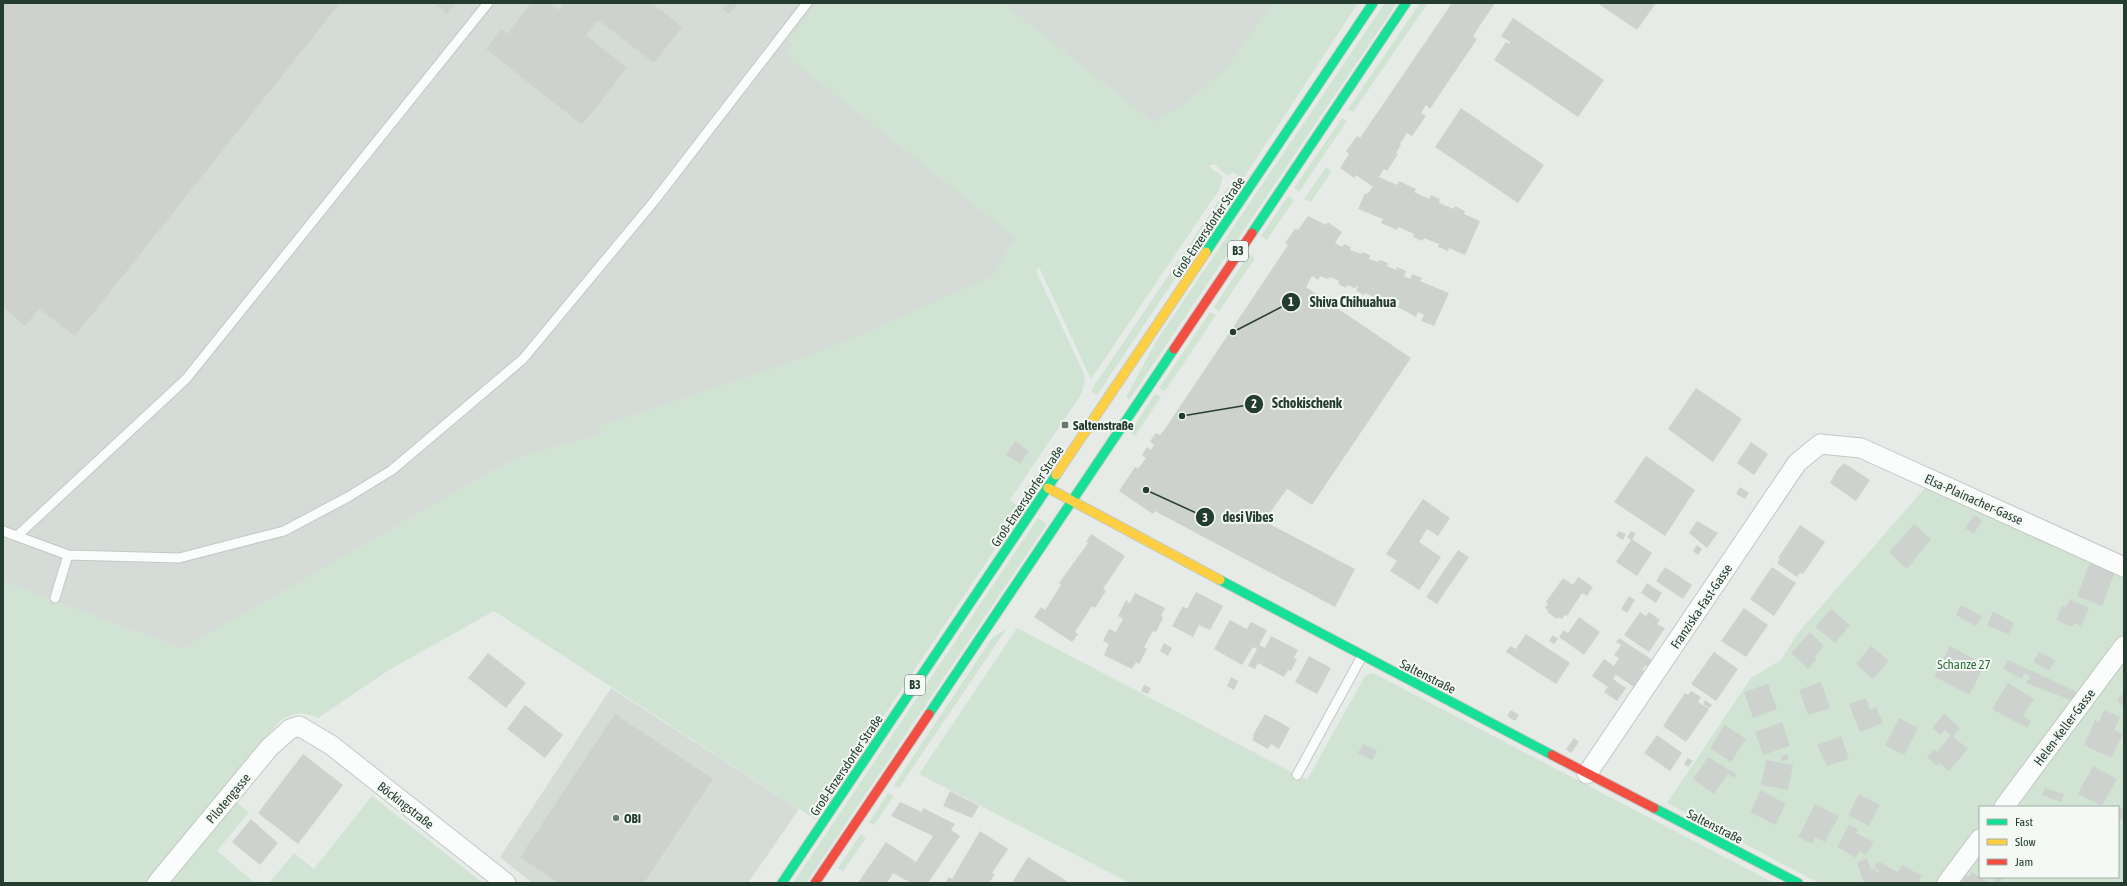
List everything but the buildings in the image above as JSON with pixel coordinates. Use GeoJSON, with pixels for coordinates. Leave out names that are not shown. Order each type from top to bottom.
{"type":"FeatureCollection","features":[{"type":"Feature","properties":{"kind":"main road","name":"Groß-Enzersdorfer Straße"},"geometry":{"type":"LineString","coordinates":[[782,883],[1373,3]]}},
{"type":"Feature","properties":{"kind":"main road","name":"B3"},"geometry":{"type":"LineString","coordinates":[[816,883],[1071,500],[1406,3]]}},
{"type":"Feature","properties":{"kind":"main road","name":"Saltenstraße"},"geometry":{"type":"LineString","coordinates":[[1048,488],[1362,656],[1798,883]]}},
{"type":"Feature","properties":{"kind":"street","name":"Elsa-Plainacher-Gasse"},"geometry":{"type":"LineString","coordinates":[[1820,444],[1861,448],[2124,567]]}},
{"type":"Feature","properties":{"kind":"street","name":"Franziska-Fast-Gasse"},"geometry":{"type":"LineString","coordinates":[[1587,774],[1797,463],[1820,444]]}},
{"type":"Feature","properties":{"kind":"street","name":"Helen-Keller-Gasse"},"geometry":{"type":"LineString","coordinates":[[2005,806],[2124,646]]}},
{"type":"Feature","properties":{"kind":"street","name":"Pilotengasse"},"geometry":{"type":"LineString","coordinates":[[157,883],[269,748],[293,727],[299,726],[305,728]]}},
{"type":"Feature","properties":{"kind":"street","name":"Böckingstraße"},"geometry":{"type":"LineString","coordinates":[[305,728],[331,745],[506,883]]}},
{"type":"Feature","properties":{"kind":"street"},"geometry":{"type":"LineString","coordinates":[[1947,883],[1979,840]]}},
{"type":"Feature","properties":{"kind":"lane"},"geometry":{"type":"LineString","coordinates":[[17,536],[186,379],[488,3]]}},
{"type":"Feature","properties":{"kind":"lane"},"geometry":{"type":"LineString","coordinates":[[3,531],[68,555],[179,558],[284,531],[348,497],[392,470],[523,359],[654,200],[807,3]]}},
{"type":"Feature","properties":{"kind":"lane"},"geometry":{"type":"LineString","coordinates":[[55,598],[68,555]]}},
{"type":"Feature","properties":{"kind":"lane"},"geometry":{"type":"LineString","coordinates":[[1297,775],[1362,656]]}},
{"type":"Feature","properties":{"kind":"shaded area"},"geometry":{"type":"Polygon","coordinates":[[[3,3],[1297,3],[1047,257],[681,412],[514,459],[183,649],[3,582],[3,3]]]}},
{"type":"Feature","properties":{"kind":"shaded area"},"geometry":{"type":"Polygon","coordinates":[[[611,688],[799,809],[748,883],[532,883],[500,857],[611,688]]]}},
{"type":"Feature","properties":{"kind":"green space"},"geometry":{"type":"Polygon","coordinates":[[[817,3],[1003,3],[1153,122],[1182,106],[1226,69],[1273,3],[1358,3],[1243,179],[1233,172],[1228,176],[1214,164],[1209,166],[1223,177],[1219,190],[1091,379],[1039,267],[1036,271],[1084,374],[1085,379],[1082,393],[1010,500],[1022,509],[815,819],[494,611],[389,670],[318,718],[308,714],[293,714],[279,722],[221,791],[249,812],[217,851],[255,883],[3,883],[3,582],[183,649],[514,459],[602,434],[599,427],[805,357],[872,330],[994,275],[1007,250],[1017,239],[788,57],[788,52],[792,45],[788,41],[817,3]],[[1015,442],[1006,455],[1020,464],[1028,451],[1015,442]]]}},
{"type":"Feature","properties":{"kind":"green space"},"geometry":{"type":"Polygon","coordinates":[[[1385,3],[1397,3],[1129,400],[1126,397],[1157,340],[1385,3]]]}},
{"type":"Feature","properties":{"kind":"green space"},"geometry":{"type":"Polygon","coordinates":[[[1420,3],[1428,3],[1353,112],[1348,109],[1420,3]]]}},
{"type":"Feature","properties":{"kind":"green space"},"geometry":{"type":"Polygon","coordinates":[[[1342,118],[1347,121],[1299,192],[1294,188],[1342,118]]]}},
{"type":"Feature","properties":{"kind":"green space"},"geometry":{"type":"Polygon","coordinates":[[[1326,167],[1332,171],[1311,202],[1304,199],[1326,167]]]}},
{"type":"Feature","properties":{"kind":"green space"},"geometry":{"type":"Polygon","coordinates":[[[1228,187],[1234,191],[1097,395],[1092,392],[1092,389],[1228,187]]]}},
{"type":"Feature","properties":{"kind":"green space"},"geometry":{"type":"Polygon","coordinates":[[[1288,196],[1294,200],[1267,240],[1261,236],[1288,196]]]}},
{"type":"Feature","properties":{"kind":"green space"},"geometry":{"type":"Polygon","coordinates":[[[1249,254],[1254,258],[1254,260],[1219,311],[1214,307],[1249,254]]]}},
{"type":"Feature","properties":{"kind":"green space"},"geometry":{"type":"Polygon","coordinates":[[[1210,312],[1216,315],[1165,391],[1159,388],[1210,312]]]}},
{"type":"Feature","properties":{"kind":"green space"},"geometry":{"type":"Polygon","coordinates":[[[1155,394],[1161,397],[1135,436],[1130,432],[1155,394]]]}},
{"type":"Feature","properties":{"kind":"green space"},"geometry":{"type":"Polygon","coordinates":[[[1044,463],[1050,467],[1028,499],[1022,494],[1044,463]]]}},
{"type":"Feature","properties":{"kind":"green space","name":"Schanze 27"},"geometry":{"type":"Polygon","coordinates":[[[1925,488],[2124,577],[2124,883],[1819,883],[1667,803],[1751,678],[1781,660],[1797,634],[1925,488]]]}},
{"type":"Feature","properties":{"kind":"green space"},"geometry":{"type":"Polygon","coordinates":[[[1038,518],[1047,524],[806,883],[793,883],[1038,518]]]}},
{"type":"Feature","properties":{"kind":"green space"},"geometry":{"type":"Polygon","coordinates":[[[1007,628],[899,788],[894,785],[992,638],[1007,628]]]}},
{"type":"Feature","properties":{"kind":"green space"},"geometry":{"type":"Polygon","coordinates":[[[1017,628],[1307,780],[1365,676],[1373,673],[1774,883],[1130,883],[919,774],[1017,628]]]}},
{"type":"Feature","properties":{"kind":"green space"},"geometry":{"type":"Polygon","coordinates":[[[888,793],[894,796],[874,825],[869,822],[888,793]]]}},
{"type":"Feature","properties":{"kind":"green space"},"geometry":{"type":"Polygon","coordinates":[[[372,796],[483,883],[269,883],[294,853],[314,869],[372,796]]]}},
{"type":"Feature","properties":{"kind":"green space"},"geometry":{"type":"Polygon","coordinates":[[[861,834],[866,838],[843,871],[838,868],[861,834]]]}},
{"type":"Feature","properties":{"kind":"traffic: fast"},"geometry":{"type":"LineString","coordinates":[[1206,252],[1373,3]]}},
{"type":"Feature","properties":{"kind":"traffic: fast"},"geometry":{"type":"LineString","coordinates":[[1252,233],[1406,3]]}},
{"type":"Feature","properties":{"kind":"traffic: fast"},"geometry":{"type":"LineString","coordinates":[[929,714],[1174,349]]}},
{"type":"Feature","properties":{"kind":"traffic: fast"},"geometry":{"type":"LineString","coordinates":[[782,883],[1056,475]]}},
{"type":"Feature","properties":{"kind":"traffic: fast"},"geometry":{"type":"LineString","coordinates":[[1220,580],[1552,755]]}},
{"type":"Feature","properties":{"kind":"traffic: fast"},"geometry":{"type":"LineString","coordinates":[[1654,808],[1798,883]]}},
{"type":"Feature","properties":{"kind":"traffic: slow"},"geometry":{"type":"LineString","coordinates":[[1056,475],[1206,252]]}},
{"type":"Feature","properties":{"kind":"traffic: slow"},"geometry":{"type":"LineString","coordinates":[[1048,488],[1220,580]]}},
{"type":"Feature","properties":{"kind":"traffic: jam"},"geometry":{"type":"LineString","coordinates":[[1174,349],[1252,233]]}},
{"type":"Feature","properties":{"kind":"traffic: jam"},"geometry":{"type":"LineString","coordinates":[[815,883],[929,714]]}},
{"type":"Feature","properties":{"kind":"traffic: jam"},"geometry":{"type":"LineString","coordinates":[[1552,755],[1654,808]]}},
{"type":"Feature","properties":{"kind":"place","name":"Shiva Chihuahua"},"geometry":{"type":"Point","coordinates":[1233,332]}},
{"type":"Feature","properties":{"kind":"place","name":"Schokischenk"},"geometry":{"type":"Point","coordinates":[1182,416]}},
{"type":"Feature","properties":{"kind":"place","name":"Saltenstraße"},"geometry":{"type":"Point","coordinates":[1065,425]}},
{"type":"Feature","properties":{"kind":"place","name":"desi Vibes"},"geometry":{"type":"Point","coordinates":[1146,490]}},
{"type":"Feature","properties":{"kind":"place","name":"OBI"},"geometry":{"type":"Point","coordinates":[616,818]}}]}
